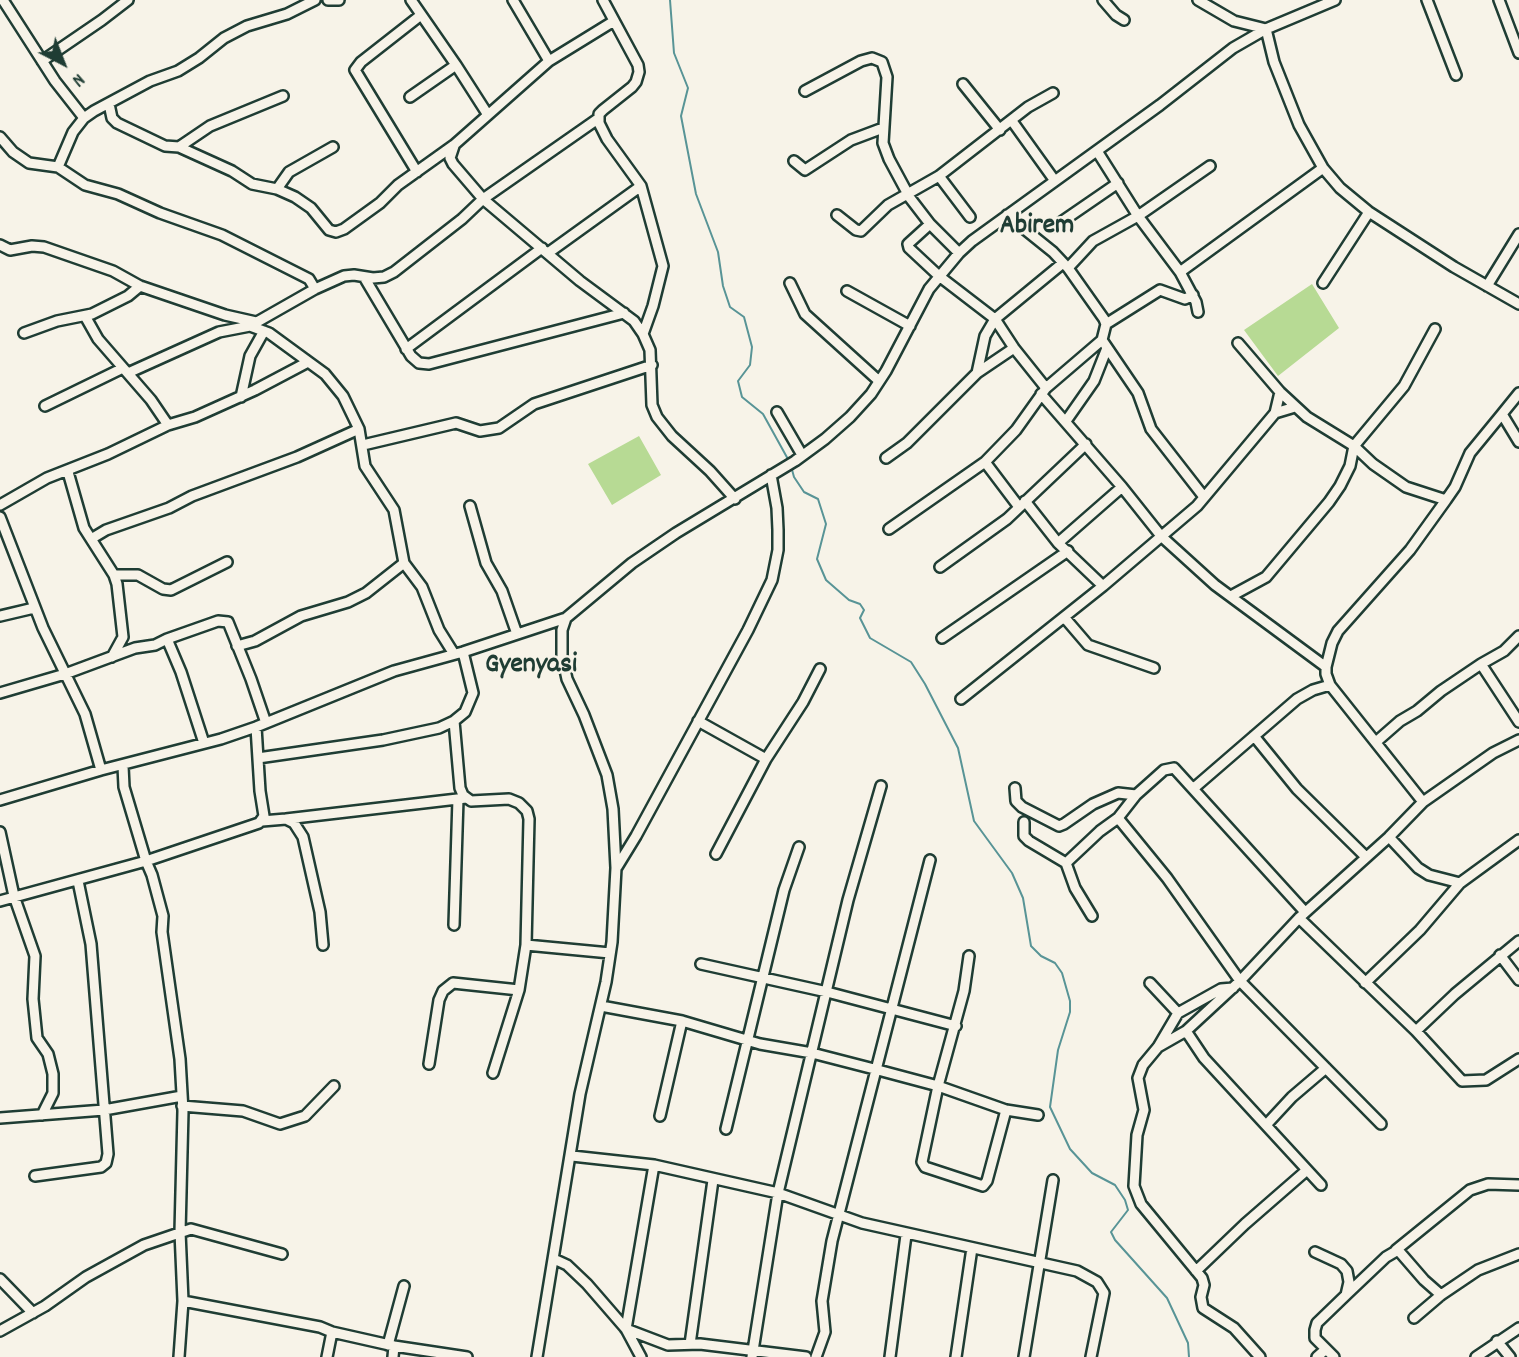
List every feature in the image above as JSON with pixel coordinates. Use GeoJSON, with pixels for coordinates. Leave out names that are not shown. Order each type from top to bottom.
{"type":"FeatureCollection","features":[{"type":"Feature","properties":{"kind":"street"},"geometry":{"type":"LineString","coordinates":[[42,61],[128,0]]}},
{"type":"Feature","properties":{"kind":"street"},"geometry":{"type":"LineString","coordinates":[[58,167],[69,138],[84,118],[150,81],[178,71],[224,38],[247,26],[287,14],[315,0]]}},
{"type":"Feature","properties":{"kind":"street"},"geometry":{"type":"LineString","coordinates":[[328,0],[339,0]]}},
{"type":"Feature","properties":{"kind":"street"},"geometry":{"type":"LineString","coordinates":[[411,0],[488,115]]}},
{"type":"Feature","properties":{"kind":"street"},"geometry":{"type":"LineString","coordinates":[[513,0],[549,61]]}},
{"type":"Feature","properties":{"kind":"street"},"geometry":{"type":"LineString","coordinates":[[45,406],[219,332],[258,322],[315,289],[344,276],[384,277],[434,243],[483,199],[599,118],[603,110],[632,87],[638,76],[638,65],[603,0]]}},
{"type":"Feature","properties":{"kind":"street"},"geometry":{"type":"LineString","coordinates":[[1102,0],[1116,15],[1124,19]]}},
{"type":"Feature","properties":{"kind":"street"},"geometry":{"type":"LineString","coordinates":[[1198,0],[1234,21],[1266,29]]}},
{"type":"Feature","properties":{"kind":"street"},"geometry":{"type":"LineString","coordinates":[[0,800],[256,727],[394,671],[566,618],[632,563],[794,461],[850,417],[879,382],[929,289],[959,253],[1007,215],[1160,106],[1226,53],[1266,29],[1335,0]]}},
{"type":"Feature","properties":{"kind":"street"},"geometry":{"type":"LineString","coordinates":[[1427,0],[1456,75]]}},
{"type":"Feature","properties":{"kind":"street"},"geometry":{"type":"LineString","coordinates":[[1499,0],[1519,52]]}},
{"type":"Feature","properties":{"kind":"street"},"geometry":{"type":"LineString","coordinates":[[2,1],[84,118]]}},
{"type":"Feature","properties":{"kind":"street"},"geometry":{"type":"LineString","coordinates":[[417,172],[355,70],[361,62],[421,15]]}},
{"type":"Feature","properties":{"kind":"street"},"geometry":{"type":"LineString","coordinates":[[109,104],[112,118],[117,123],[165,146],[179,147],[232,171],[252,184],[277,189],[295,197],[311,208],[329,230],[336,232],[380,203],[398,186],[454,145],[549,61],[614,22]]}},
{"type":"Feature","properties":{"kind":"street"},"geometry":{"type":"LineString","coordinates":[[1266,29],[1289,103],[1324,168],[1340,188],[1369,212],[1454,267],[1519,304]]}},
{"type":"Feature","properties":{"kind":"street"},"geometry":{"type":"LineString","coordinates":[[805,91],[861,61],[878,58],[882,62],[887,77],[883,143],[889,159],[907,194],[930,224],[959,253]]}},
{"type":"Feature","properties":{"kind":"street"},"geometry":{"type":"LineString","coordinates":[[410,97],[456,65]]}},
{"type":"Feature","properties":{"kind":"street"},"geometry":{"type":"LineString","coordinates":[[963,84],[1000,130]]}},
{"type":"Feature","properties":{"kind":"street"},"geometry":{"type":"LineString","coordinates":[[837,215],[860,231],[888,205],[939,176],[1028,107],[1054,93]]}},
{"type":"Feature","properties":{"kind":"street"},"geometry":{"type":"LineString","coordinates":[[179,147],[210,126],[283,96]]}},
{"type":"Feature","properties":{"kind":"street"},"geometry":{"type":"LineString","coordinates":[[599,118],[607,139],[640,186],[663,266],[643,334]]}},
{"type":"Feature","properties":{"kind":"street"},"geometry":{"type":"LineString","coordinates":[[1012,121],[1055,181]]}},
{"type":"Feature","properties":{"kind":"street"},"geometry":{"type":"LineString","coordinates":[[794,161],[805,170],[851,140],[883,128]]}},
{"type":"Feature","properties":{"kind":"street"},"geometry":{"type":"LineString","coordinates":[[0,137],[13,152],[29,163],[58,167],[85,185],[118,194],[160,213],[222,235],[309,279],[315,289]]}},
{"type":"Feature","properties":{"kind":"street"},"geometry":{"type":"LineString","coordinates":[[454,145],[450,158],[453,164],[483,199],[580,281],[634,321],[650,351],[652,405],[657,417],[672,436],[710,471],[735,499]]}},
{"type":"Feature","properties":{"kind":"street"},"geometry":{"type":"LineString","coordinates":[[277,189],[289,173],[333,147]]}},
{"type":"Feature","properties":{"kind":"street"},"geometry":{"type":"LineString","coordinates":[[1097,151],[1138,216],[1180,272],[1193,295],[1198,312]]}},
{"type":"Feature","properties":{"kind":"street"},"geometry":{"type":"LineString","coordinates":[[977,373],[985,336],[995,319],[1093,241],[1138,216],[1210,166]]}},
{"type":"Feature","properties":{"kind":"street"},"geometry":{"type":"LineString","coordinates":[[1180,272],[1324,168]]}},
{"type":"Feature","properties":{"kind":"street"},"geometry":{"type":"LineString","coordinates":[[939,176],[970,217]]}},
{"type":"Feature","properties":{"kind":"street"},"geometry":{"type":"LineString","coordinates":[[1054,227],[1118,183]]}},
{"type":"Feature","properties":{"kind":"street"},"geometry":{"type":"LineString","coordinates":[[406,349],[640,186]]}},
{"type":"Feature","properties":{"kind":"street"},"geometry":{"type":"LineString","coordinates":[[1323,283],[1369,212]]}},
{"type":"Feature","properties":{"kind":"street"},"geometry":{"type":"LineString","coordinates":[[1007,215],[1065,265],[1106,324],[1105,344],[1094,381],[1066,421]]}},
{"type":"Feature","properties":{"kind":"street"},"geometry":{"type":"LineString","coordinates":[[930,224],[908,246],[939,276],[995,319],[1043,391],[1161,536],[1215,585],[1326,671],[1330,685],[1423,802]]}},
{"type":"Feature","properties":{"kind":"street"},"geometry":{"type":"LineString","coordinates":[[1488,286],[1519,234]]}},
{"type":"Feature","properties":{"kind":"street"},"geometry":{"type":"LineString","coordinates":[[0,245],[10,250]]}},
{"type":"Feature","properties":{"kind":"street"},"geometry":{"type":"LineString","coordinates":[[0,254],[32,246],[44,247],[113,271],[140,286],[225,315],[258,322],[266,332],[325,374],[335,386],[359,429],[365,466],[394,510],[404,563],[422,587],[439,630],[459,653],[473,693],[465,712],[439,729],[258,758]]}},
{"type":"Feature","properties":{"kind":"street"},"geometry":{"type":"LineString","coordinates":[[364,277],[406,349],[415,361],[429,364],[624,313]]}},
{"type":"Feature","properties":{"kind":"street"},"geometry":{"type":"LineString","coordinates":[[790,282],[805,314],[879,382]]}},
{"type":"Feature","properties":{"kind":"street"},"geometry":{"type":"LineString","coordinates":[[24,333],[57,321],[85,316],[128,296],[140,286]]}},
{"type":"Feature","properties":{"kind":"street"},"geometry":{"type":"LineString","coordinates":[[847,290],[910,326]]}},
{"type":"Feature","properties":{"kind":"street"},"geometry":{"type":"LineString","coordinates":[[1106,324],[1160,290],[1185,299],[1193,295]]}},
{"type":"Feature","properties":{"kind":"street"},"geometry":{"type":"LineString","coordinates":[[85,316],[98,339],[158,409],[168,425]]}},
{"type":"Feature","properties":{"kind":"street"},"geometry":{"type":"LineString","coordinates":[[258,322],[266,332]]}},
{"type":"Feature","properties":{"kind":"street"},"geometry":{"type":"LineString","coordinates":[[1231,596],[1266,577],[1329,502],[1350,466],[1354,446],[1404,386],[1435,329]]}},
{"type":"Feature","properties":{"kind":"street"},"geometry":{"type":"LineString","coordinates":[[241,397],[250,356],[266,332]]}},
{"type":"Feature","properties":{"kind":"street"},"geometry":{"type":"LineString","coordinates":[[1238,342],[1280,392],[1307,417],[1354,446],[1373,464],[1406,487],[1446,500]]}},
{"type":"Feature","properties":{"kind":"street"},"geometry":{"type":"LineString","coordinates":[[888,529],[985,462],[1016,430],[1043,391],[1105,344]]}},
{"type":"Feature","properties":{"kind":"street"},"geometry":{"type":"LineString","coordinates":[[1105,344],[1138,393],[1151,429],[1204,497]]}},
{"type":"Feature","properties":{"kind":"street"},"geometry":{"type":"LineString","coordinates":[[886,458],[907,443],[977,373],[1014,348]]}},
{"type":"Feature","properties":{"kind":"street"},"geometry":{"type":"LineString","coordinates":[[0,505],[47,478],[68,472],[168,425],[195,417],[241,397],[308,362]]}},
{"type":"Feature","properties":{"kind":"street"},"geometry":{"type":"LineString","coordinates":[[363,445],[456,423],[480,430],[499,428],[534,404],[652,365]]}},
{"type":"Feature","properties":{"kind":"street"},"geometry":{"type":"LineString","coordinates":[[961,699],[1103,586],[1197,506],[1275,413],[1280,392]]}},
{"type":"Feature","properties":{"kind":"street"},"geometry":{"type":"LineString","coordinates":[[1313,690],[1326,671],[1332,643],[1338,631],[1410,550],[1455,487],[1470,453],[1519,393]]}},
{"type":"Feature","properties":{"kind":"street"},"geometry":{"type":"LineString","coordinates":[[1275,413],[1295,407]]}},
{"type":"Feature","properties":{"kind":"street"},"geometry":{"type":"LineString","coordinates":[[777,412],[794,461]]}},
{"type":"Feature","properties":{"kind":"street"},"geometry":{"type":"LineString","coordinates":[[1502,414],[1519,442]]}},
{"type":"Feature","properties":{"kind":"street"},"geometry":{"type":"LineString","coordinates":[[91,539],[106,530],[297,457],[359,429]]}},
{"type":"Feature","properties":{"kind":"street"},"geometry":{"type":"LineString","coordinates":[[940,567],[993,531],[1086,444]]}},
{"type":"Feature","properties":{"kind":"street"},"geometry":{"type":"LineString","coordinates":[[985,462],[1058,544],[1103,586]]}},
{"type":"Feature","properties":{"kind":"street"},"geometry":{"type":"LineString","coordinates":[[68,472],[78,514],[114,575],[121,607],[123,637],[112,657]]}},
{"type":"Feature","properties":{"kind":"street"},"geometry":{"type":"LineString","coordinates":[[616,868],[748,631],[772,580],[778,550],[778,530],[771,475]]}},
{"type":"Feature","properties":{"kind":"street"},"geometry":{"type":"LineString","coordinates":[[1058,544],[1122,487]]}},
{"type":"Feature","properties":{"kind":"street"},"geometry":{"type":"LineString","coordinates":[[470,506],[486,563],[502,591],[517,634]]}},
{"type":"Feature","properties":{"kind":"street"},"geometry":{"type":"LineString","coordinates":[[0,517],[34,608],[85,714],[101,770]]}},
{"type":"Feature","properties":{"kind":"street"},"geometry":{"type":"LineString","coordinates":[[942,638],[1068,551]]}},
{"type":"Feature","properties":{"kind":"street"},"geometry":{"type":"LineString","coordinates":[[114,575],[138,575],[163,589],[171,590],[228,562]]}},
{"type":"Feature","properties":{"kind":"street"},"geometry":{"type":"LineString","coordinates":[[237,646],[255,641],[301,616],[348,602],[366,593],[404,563]]}},
{"type":"Feature","properties":{"kind":"street"},"geometry":{"type":"LineString","coordinates":[[0,616],[34,608]]}},
{"type":"Feature","properties":{"kind":"street"},"geometry":{"type":"LineString","coordinates":[[1064,617],[1088,645],[1154,668]]}},
{"type":"Feature","properties":{"kind":"street"},"geometry":{"type":"LineString","coordinates":[[537,1357],[572,1156],[580,1094],[601,1006],[610,953],[616,868],[613,809],[607,775],[567,679],[562,656],[562,630],[566,618]]}},
{"type":"Feature","properties":{"kind":"street"},"geometry":{"type":"LineString","coordinates":[[0,693],[65,674],[135,648],[155,645],[218,621],[228,622],[266,723]]}},
{"type":"Feature","properties":{"kind":"street"},"geometry":{"type":"LineString","coordinates":[[1376,741],[1441,691],[1504,651],[1519,636]]}},
{"type":"Feature","properties":{"kind":"street"},"geometry":{"type":"LineString","coordinates":[[123,637],[135,648]]}},
{"type":"Feature","properties":{"kind":"street"},"geometry":{"type":"LineString","coordinates":[[167,639],[181,672],[204,743]]}},
{"type":"Feature","properties":{"kind":"street"},"geometry":{"type":"LineString","coordinates":[[1481,664],[1519,722]]}},
{"type":"Feature","properties":{"kind":"street"},"geometry":{"type":"LineString","coordinates":[[716,854],[766,759],[803,702],[820,669]]}},
{"type":"Feature","properties":{"kind":"street"},"geometry":{"type":"LineString","coordinates":[[1194,788],[1297,699],[1330,685]]}},
{"type":"Feature","properties":{"kind":"street"},"geometry":{"type":"LineString","coordinates":[[454,721],[462,799],[454,925]]}},
{"type":"Feature","properties":{"kind":"street"},"geometry":{"type":"LineString","coordinates":[[698,722],[766,759]]}},
{"type":"Feature","properties":{"kind":"street"},"geometry":{"type":"LineString","coordinates":[[256,727],[260,791],[264,809],[262,821]]}},
{"type":"Feature","properties":{"kind":"street"},"geometry":{"type":"LineString","coordinates":[[1254,736],[1297,789],[1366,857]]}},
{"type":"Feature","properties":{"kind":"street"},"geometry":{"type":"LineString","coordinates":[[1158,1047],[1186,1031],[1236,984],[1302,915],[1389,837],[1423,802],[1493,753],[1519,740]]}},
{"type":"Feature","properties":{"kind":"street"},"geometry":{"type":"LineString","coordinates":[[122,766],[124,786],[163,916],[162,932],[180,1059],[180,1232],[183,1301],[179,1357]]}},
{"type":"Feature","properties":{"kind":"street"},"geometry":{"type":"LineString","coordinates":[[1066,863],[1118,818],[1136,794],[1164,770],[1177,770],[1302,915],[1462,1081],[1486,1080],[1519,1059]]}},
{"type":"Feature","properties":{"kind":"street"},"geometry":{"type":"LineString","coordinates":[[753,1353],[778,1193],[855,873],[881,786]]}},
{"type":"Feature","properties":{"kind":"street"},"geometry":{"type":"LineString","coordinates":[[1015,788],[1016,801],[1022,807],[1059,826],[1093,804],[1118,793],[1136,794]]}},
{"type":"Feature","properties":{"kind":"street"},"geometry":{"type":"LineString","coordinates":[[0,901],[146,861],[262,821],[462,799],[509,799],[519,803],[527,811],[529,819],[526,945],[519,990],[493,1073]]}},
{"type":"Feature","properties":{"kind":"street"},"geometry":{"type":"LineString","coordinates":[[1118,818],[1167,878],[1232,972],[1236,984],[1381,1124]]}},
{"type":"Feature","properties":{"kind":"street"},"geometry":{"type":"LineString","coordinates":[[286,819],[294,823],[307,845],[324,945]]}},
{"type":"Feature","properties":{"kind":"street"},"geometry":{"type":"LineString","coordinates":[[1024,822],[1024,835],[1029,841],[1066,863],[1075,888],[1092,916]]}},
{"type":"Feature","properties":{"kind":"street"},"geometry":{"type":"LineString","coordinates":[[0,832],[14,896],[35,956],[33,999],[37,1038],[48,1055],[53,1074],[53,1093],[42,1115]]}},
{"type":"Feature","properties":{"kind":"street"},"geometry":{"type":"LineString","coordinates":[[1389,837],[1429,876],[1460,883]]}},
{"type":"Feature","properties":{"kind":"street"},"geometry":{"type":"LineString","coordinates":[[1365,982],[1420,930],[1460,883],[1519,840]]}},
{"type":"Feature","properties":{"kind":"street"},"geometry":{"type":"LineString","coordinates":[[726,1129],[784,890],[799,848]]}},
{"type":"Feature","properties":{"kind":"street"},"geometry":{"type":"LineString","coordinates":[[816,1357],[825,1332],[822,1301],[839,1215],[930,860]]}},
{"type":"Feature","properties":{"kind":"street"},"geometry":{"type":"LineString","coordinates":[[35,1176],[101,1167],[106,1163],[108,1154],[91,944],[78,881]]}},
{"type":"Feature","properties":{"kind":"street"},"geometry":{"type":"LineString","coordinates":[[1416,1031],[1519,941]]}},
{"type":"Feature","properties":{"kind":"street"},"geometry":{"type":"LineString","coordinates":[[526,945],[610,953]]}},
{"type":"Feature","properties":{"kind":"street"},"geometry":{"type":"LineString","coordinates":[[1500,955],[1519,980]]}},
{"type":"Feature","properties":{"kind":"street"},"geometry":{"type":"LineString","coordinates":[[969,956],[956,1026],[938,1086],[922,1162],[930,1170],[983,1185],[987,1181],[1006,1110]]}},
{"type":"Feature","properties":{"kind":"street"},"geometry":{"type":"LineString","coordinates":[[701,964],[827,992],[956,1026]]}},
{"type":"Feature","properties":{"kind":"street"},"geometry":{"type":"LineString","coordinates":[[1216,1003],[1232,972]]}},
{"type":"Feature","properties":{"kind":"street"},"geometry":{"type":"LineString","coordinates":[[429,1064],[439,1000],[447,987],[453,983],[519,990]]}},
{"type":"Feature","properties":{"kind":"street"},"geometry":{"type":"LineString","coordinates":[[1150,983],[1178,1013]]}},
{"type":"Feature","properties":{"kind":"street"},"geometry":{"type":"LineString","coordinates":[[1236,984],[1221,989],[1178,1013],[1158,1047],[1143,1065],[1138,1078],[1144,1110],[1137,1135],[1134,1186],[1141,1204],[1196,1271],[1204,1285],[1201,1297],[1203,1308],[1234,1328],[1260,1357]]}},
{"type":"Feature","properties":{"kind":"street"},"geometry":{"type":"LineString","coordinates":[[601,1006],[682,1021],[747,1040],[812,1053],[938,1086],[1006,1110],[1038,1115]]}},
{"type":"Feature","properties":{"kind":"street"},"geometry":{"type":"LineString","coordinates":[[660,1116],[682,1021]]}},
{"type":"Feature","properties":{"kind":"street"},"geometry":{"type":"LineString","coordinates":[[1186,1031],[1204,1058],[1321,1185]]}},
{"type":"Feature","properties":{"kind":"street"},"geometry":{"type":"LineString","coordinates":[[1267,1124],[1292,1097],[1326,1068]]}},
{"type":"Feature","properties":{"kind":"street"},"geometry":{"type":"LineString","coordinates":[[0,1118],[182,1101],[243,1111],[281,1124],[305,1116],[334,1086]]}},
{"type":"Feature","properties":{"kind":"street"},"geometry":{"type":"LineString","coordinates":[[572,1156],[654,1165],[778,1193],[862,1223],[906,1235],[1077,1271],[1100,1285],[1104,1293],[1091,1357]]}},
{"type":"Feature","properties":{"kind":"street"},"geometry":{"type":"LineString","coordinates":[[626,1329],[654,1165]]}},
{"type":"Feature","properties":{"kind":"street"},"geometry":{"type":"LineString","coordinates":[[1196,1271],[1307,1170]]}},
{"type":"Feature","properties":{"kind":"street"},"geometry":{"type":"LineString","coordinates":[[690,1344],[713,1180]]}},
{"type":"Feature","properties":{"kind":"street"},"geometry":{"type":"LineString","coordinates":[[1024,1357],[1053,1180]]}},
{"type":"Feature","properties":{"kind":"street"},"geometry":{"type":"LineString","coordinates":[[1334,1357],[1315,1338],[1317,1323],[1346,1295],[1470,1190],[1488,1184],[1519,1185]]}},
{"type":"Feature","properties":{"kind":"street"},"geometry":{"type":"LineString","coordinates":[[0,1341],[2,1330],[33,1313],[86,1277],[133,1252],[180,1232],[198,1230],[282,1254]]}},
{"type":"Feature","properties":{"kind":"street"},"geometry":{"type":"LineString","coordinates":[[890,1357],[906,1235]]}},
{"type":"Feature","properties":{"kind":"street"},"geometry":{"type":"LineString","coordinates":[[956,1357],[972,1248]]}},
{"type":"Feature","properties":{"kind":"street"},"geometry":{"type":"LineString","coordinates":[[1396,1250],[1441,1294]]}},
{"type":"Feature","properties":{"kind":"street"},"geometry":{"type":"LineString","coordinates":[[1315,1252],[1341,1264],[1347,1271],[1349,1282],[1346,1295]]}},
{"type":"Feature","properties":{"kind":"street"},"geometry":{"type":"LineString","coordinates":[[1414,1318],[1441,1294],[1478,1270],[1519,1254]]}},
{"type":"Feature","properties":{"kind":"street"},"geometry":{"type":"LineString","coordinates":[[554,1259],[567,1265],[587,1283],[626,1329],[641,1357]]}},
{"type":"Feature","properties":{"kind":"street"},"geometry":{"type":"LineString","coordinates":[[0,1279],[33,1313]]}},
{"type":"Feature","properties":{"kind":"street"},"geometry":{"type":"LineString","coordinates":[[393,1357],[391,1346],[404,1286]]}},
{"type":"Feature","properties":{"kind":"street"},"geometry":{"type":"LineString","coordinates":[[183,1301],[306,1323],[391,1346],[467,1357]]}},
{"type":"Feature","properties":{"kind":"street"},"geometry":{"type":"LineString","coordinates":[[1476,1357],[1519,1328]]}},
{"type":"Feature","properties":{"kind":"street"},"geometry":{"type":"LineString","coordinates":[[626,1329],[668,1345],[690,1344],[806,1357]]}},
{"type":"Feature","properties":{"kind":"street"},"geometry":{"type":"LineString","coordinates":[[327,1357],[332,1332]]}},
{"type":"Feature","properties":{"kind":"street"},"geometry":{"type":"LineString","coordinates":[[1497,1341],[1510,1357]]}},
{"type":"Feature","properties":{"kind":"street"},"geometry":{"type":"LineString","coordinates":[[1317,1357],[1325,1350]]}},
{"type":"Feature","properties":{"kind":"green space"},"geometry":{"type":"Polygon","coordinates":[[[1312,284],[1339,328],[1278,376],[1244,330],[1312,284]]]}},
{"type":"Feature","properties":{"kind":"green space"},"geometry":{"type":"Polygon","coordinates":[[[639,436],[661,475],[612,505],[588,464],[639,436]]]}},
{"type":"Feature","properties":{"kind":"waterway"},"geometry":{"type":"LineString","coordinates":[[670,0],[674,53],[688,88],[681,116],[696,194],[718,252],[723,286],[730,307],[744,317],[752,347],[750,365],[738,381],[742,397],[763,414],[789,461]]}},
{"type":"Feature","properties":{"kind":"waterway"},"geometry":{"type":"LineString","coordinates":[[791,466],[794,477],[804,492],[818,499],[826,524],[817,559],[826,580],[849,600],[860,604],[864,610],[860,618],[870,638],[911,662],[925,684],[958,748],[974,821],[1012,873],[1023,898],[1031,946],[1041,956],[1055,963],[1062,973],[1070,1001],[1070,1012],[1058,1050],[1050,1107],[1070,1149],[1092,1173],[1115,1185],[1125,1200],[1128,1210],[1111,1232],[1115,1240],[1167,1298],[1188,1343],[1189,1357]]}},
{"type":"Feature","properties":{"kind":"district","name":"Abirem"},"geometry":{"type":"Point","coordinates":[1037,228]}},
{"type":"Feature","properties":{"kind":"district","name":"Gyenyasi"},"geometry":{"type":"Point","coordinates":[531,667]}}]}
